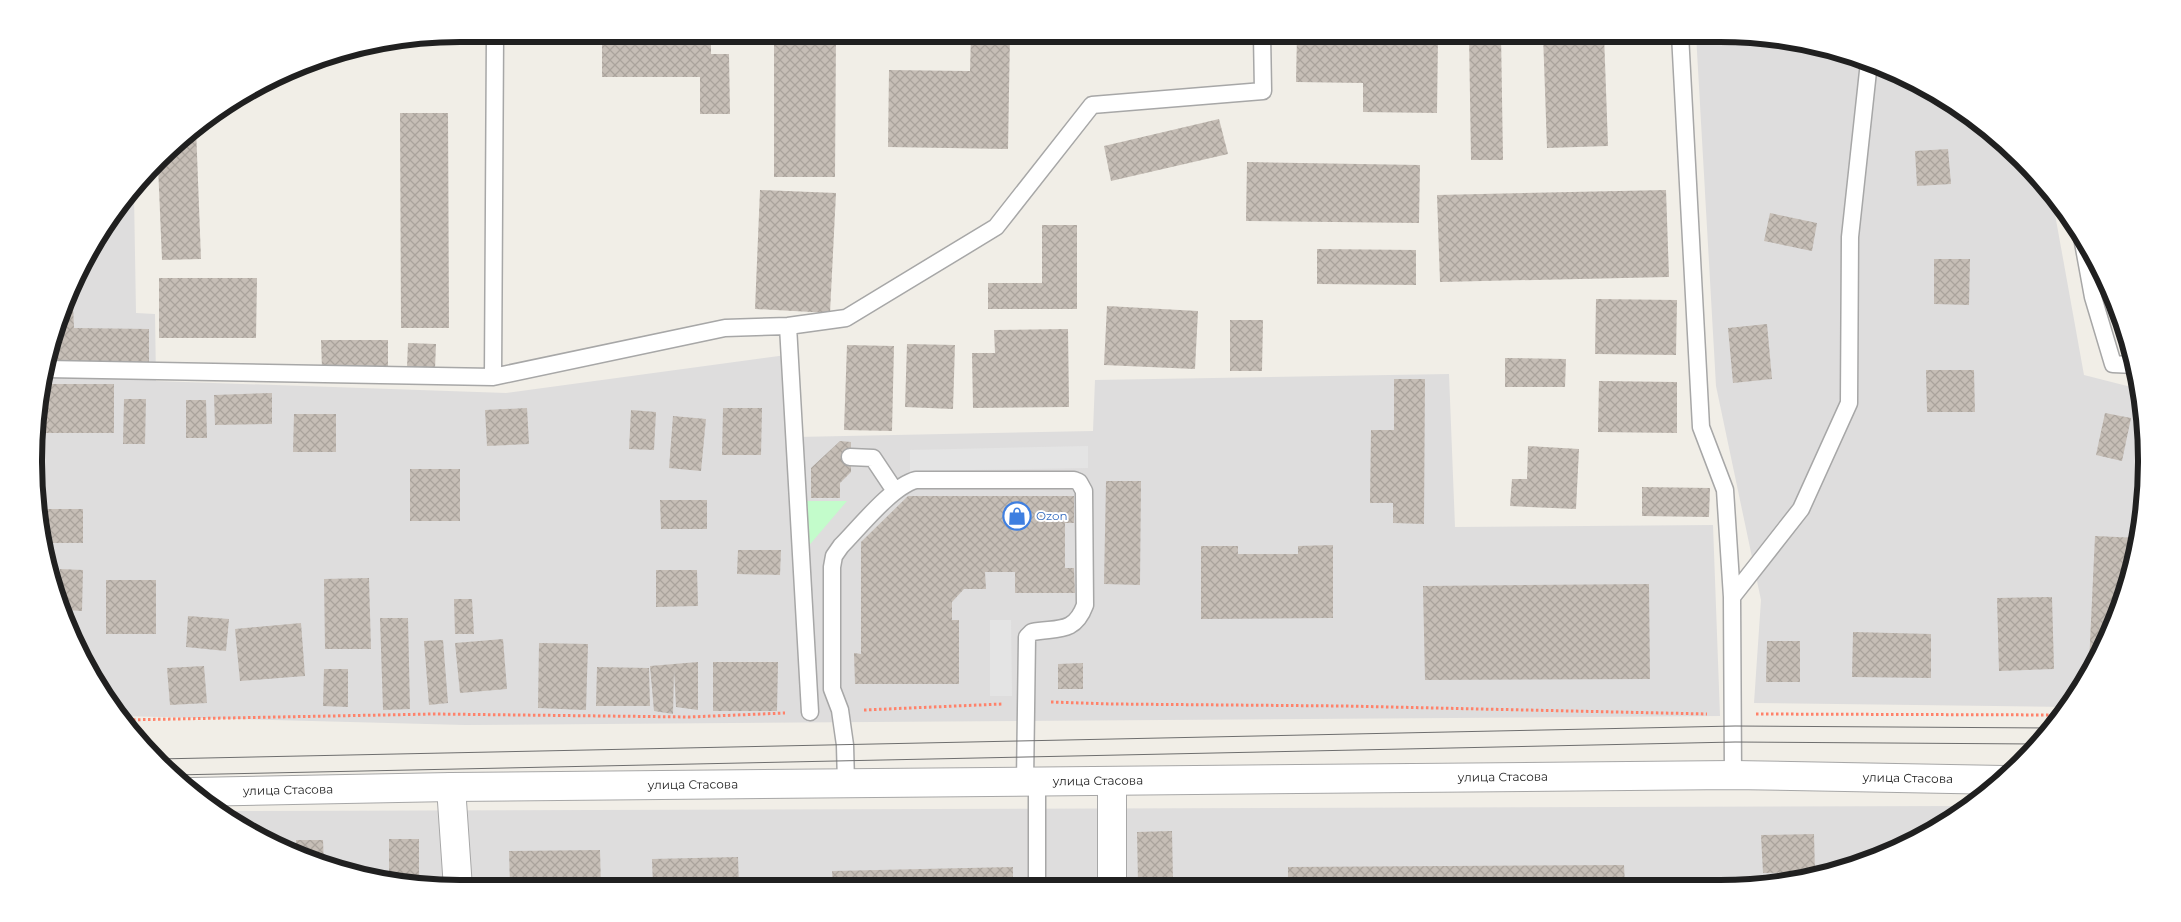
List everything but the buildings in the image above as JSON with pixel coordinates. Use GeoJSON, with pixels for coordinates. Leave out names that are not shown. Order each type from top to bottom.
{"type":"FeatureCollection","features":[{"type":"Feature","properties":{"kind":"street","name":"улица Стасова"},"geometry":{"type":"LineString","coordinates":[[204,792],[451,786],[1734,775],[1991,780]]}},
{"type":"Feature","properties":{"kind":"street"},"geometry":{"type":"LineString","coordinates":[[1112,781],[1112,879]]}},
{"type":"Feature","properties":{"kind":"street"},"geometry":{"type":"LineString","coordinates":[[451,786],[457,879]]}},
{"type":"Feature","properties":{"kind":"lane"},"geometry":{"type":"LineString","coordinates":[[493,377],[495,43]]}},
{"type":"Feature","properties":{"kind":"lane"},"geometry":{"type":"LineString","coordinates":[[53,369],[493,377],[725,328],[788,326],[846,318],[996,227],[1092,105],[1263,91],[1262,43]]}},
{"type":"Feature","properties":{"kind":"lane"},"geometry":{"type":"LineString","coordinates":[[1680,43],[1701,427],[1725,490],[1732,598],[1734,775]]}},
{"type":"Feature","properties":{"kind":"lane"},"geometry":{"type":"LineString","coordinates":[[1732,598],[1801,509],[1849,403],[1850,238],[1868,70]]}},
{"type":"Feature","properties":{"kind":"lane"},"geometry":{"type":"LineString","coordinates":[[2086,260],[2093,297],[2113,364],[2127,365]]}},
{"type":"Feature","properties":{"kind":"lane"},"geometry":{"type":"LineString","coordinates":[[788,326],[810,712]]}},
{"type":"Feature","properties":{"kind":"lane"},"geometry":{"type":"LineString","coordinates":[[850,457],[873,458],[895,491]]}},
{"type":"Feature","properties":{"kind":"lane"},"geometry":{"type":"LineString","coordinates":[[846,783],[845,745],[840,710],[832,689],[832,567],[834,556],[841,546],[895,491],[907,482],[916,480],[1074,480],[1082,486],[1085,605],[1076,622],[1068,627],[1058,630],[1032,632],[1027,637],[1025,703],[1037,879]]}},
{"type":"Feature","properties":{"kind":"path"},"geometry":{"type":"LineString","coordinates":[[840,710],[1043,701],[1112,704],[1344,706],[1734,714],[2053,715]]}},
{"type":"Feature","properties":{"kind":"path"},"geometry":{"type":"LineString","coordinates":[[132,720],[434,714],[689,717],[810,712]]}},
{"type":"Feature","properties":{"kind":"shaded area"},"geometry":{"type":"Polygon","coordinates":[[[1697,43],[1747,43],[1775,46],[1828,57],[1855,65],[1880,74],[1929,99],[1953,113],[1996,146],[2035,185],[2054,209],[2084,375],[2131,387],[2135,406],[2138,434],[2138,488],[2135,516],[2124,569],[2107,621],[2082,670],[2059,707],[1754,703],[1761,600],[1716,386],[1697,43]]]}},
{"type":"Feature","properties":{"kind":"shaded area"},"geometry":{"type":"Polygon","coordinates":[[[134,200],[136,313],[155,314],[156,381],[506,393],[794,354],[796,437],[1093,431],[1095,380],[1449,374],[1455,527],[1713,525],[1720,716],[465,725],[129,716],[113,694],[74,621],[57,569],[46,516],[43,488],[43,434],[46,406],[57,353],[74,301],[113,228],[134,200]]]}},
{"type":"Feature","properties":{"kind":"shaded area"},"geometry":{"type":"Polygon","coordinates":[[[1088,446],[1088,468],[910,471],[910,450],[1088,446]]]}},
{"type":"Feature","properties":{"kind":"shaded area"},"geometry":{"type":"Polygon","coordinates":[[[990,620],[1011,620],[1012,696],[990,696],[990,620]]]}},
{"type":"Feature","properties":{"kind":"shaded area"},"geometry":{"type":"Polygon","coordinates":[[[1957,806],[1905,836],[1855,857],[1802,871],[1747,879],[434,879],[379,871],[326,857],[276,836],[231,811],[1957,806]]]}},
{"type":"Feature","properties":{"kind":"green space"},"geometry":{"type":"Polygon","coordinates":[[[806,501],[847,501],[806,549],[806,501]]]}},
{"type":"Feature","properties":{"kind":"tram line"},"geometry":{"type":"LineString","coordinates":[[167,759],[1735,726],[2042,728]]}},
{"type":"Feature","properties":{"kind":"tram line"},"geometry":{"type":"LineString","coordinates":[[184,775],[1735,742],[2028,744]]}},
{"type":"Feature","properties":{"kind":"place","name":"Ozon"},"geometry":{"type":"Point","coordinates":[1017,516]}}]}
